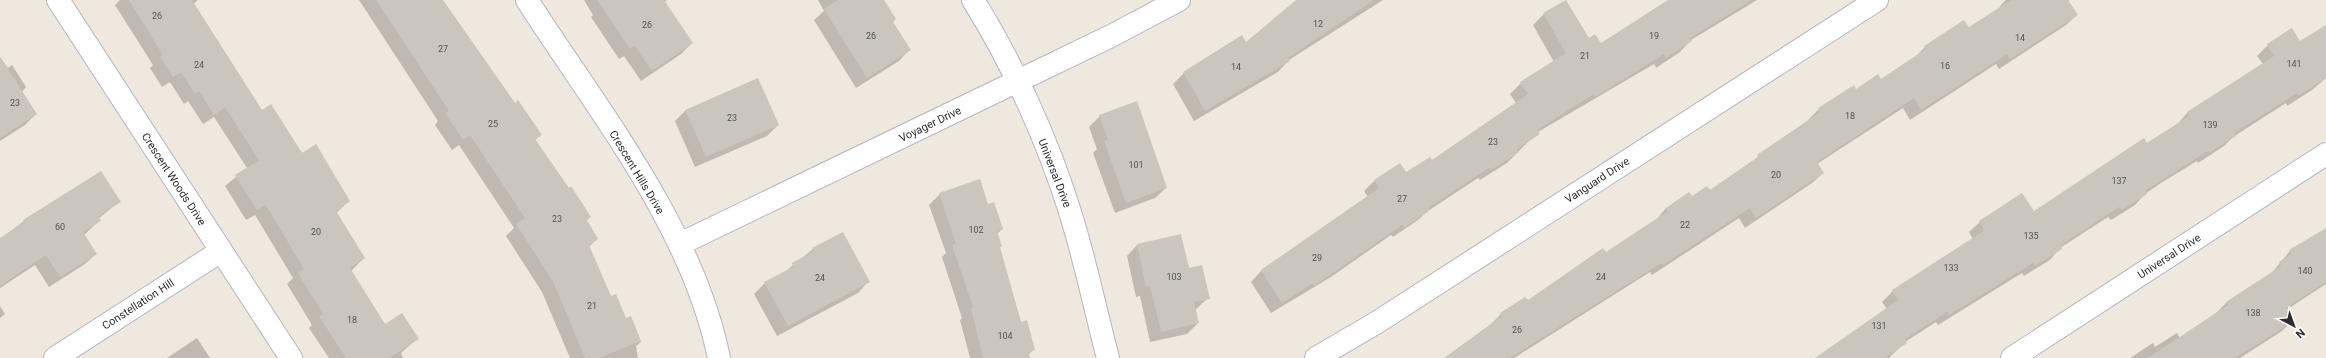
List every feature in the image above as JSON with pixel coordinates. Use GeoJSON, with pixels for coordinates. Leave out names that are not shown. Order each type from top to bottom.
{"type":"FeatureCollection","features":[{"type":"Feature","properties":{"kind":"street","name":"Crescent Woods Drive"},"geometry":{"type":"LineString","coordinates":[[58,0],[291,358]]}},
{"type":"Feature","properties":{"kind":"street","name":"Crescent Hills Drive"},"geometry":{"type":"LineString","coordinates":[[527,0],[624,149],[680,244],[703,301],[719,358]]}},
{"type":"Feature","properties":{"kind":"street","name":"Universal Drive"},"geometry":{"type":"LineString","coordinates":[[973,0],[990,27],[1017,81],[1046,149],[1070,212],[1108,358]]}},
{"type":"Feature","properties":{"kind":"street","name":"Voyager Drive"},"geometry":{"type":"LineString","coordinates":[[680,244],[1111,36],[1179,0]]}},
{"type":"Feature","properties":{"kind":"street","name":"Vanguard Drive"},"geometry":{"type":"LineString","coordinates":[[1316,358],[1376,323],[1877,0]]}},
{"type":"Feature","properties":{"kind":"street","name":"Universal Drive"},"geometry":{"type":"LineString","coordinates":[[2012,358],[2326,154]]}},
{"type":"Feature","properties":{"kind":"street","name":"Constellation Hill"},"geometry":{"type":"LineString","coordinates":[[55,358],[221,251]]}},
{"type":"Feature","properties":{"kind":"building"},"geometry":{"type":"Polygon","coordinates":[[[129,0],[192,0],[262,110],[271,104],[302,153],[316,144],[350,201],[336,211],[365,258],[350,268],[385,324],[402,313],[419,339],[389,358],[346,358],[319,316],[323,314],[298,273],[304,269],[266,205],[257,210],[235,175],[259,160],[225,107],[214,115],[199,91],[195,94],[181,72],[173,77],[160,57],[163,55],[129,0]]]}},
{"type":"Feature","properties":{"kind":"building"},"geometry":{"type":"Polygon","coordinates":[[[376,0],[443,0],[515,103],[518,100],[542,135],[535,139],[569,188],[571,186],[591,217],[587,220],[598,239],[589,245],[611,296],[616,294],[626,318],[631,316],[641,341],[599,358],[585,358],[553,281],[516,224],[525,218],[470,135],[463,140],[445,113],[449,111],[376,0]]]}},
{"type":"Feature","properties":{"kind":"building"},"geometry":{"type":"Polygon","coordinates":[[[597,0],[664,0],[693,43],[652,71],[635,46],[630,49],[597,0]]]}},
{"type":"Feature","properties":{"kind":"building"},"geometry":{"type":"Polygon","coordinates":[[[838,0],[884,0],[896,19],[893,22],[911,50],[867,78],[824,9],[838,0]]]}},
{"type":"Feature","properties":{"kind":"building"},"geometry":{"type":"Polygon","coordinates":[[[1296,0],[1374,0],[1288,58],[1290,61],[1205,111],[1183,72],[1242,35],[1246,42],[1296,0]]]}},
{"type":"Feature","properties":{"kind":"building"},"geometry":{"type":"Polygon","coordinates":[[[1566,0],[1589,38],[1595,34],[1601,43],[1668,0],[1752,0],[1690,38],[1692,41],[1666,58],[1664,54],[1595,97],[1594,94],[1537,130],[1540,134],[1517,149],[1519,152],[1491,170],[1489,168],[1429,207],[1430,210],[1404,228],[1402,225],[1314,286],[1313,283],[1282,303],[1261,270],[1379,188],[1374,180],[1400,163],[1406,172],[1430,157],[1432,160],[1528,94],[1520,82],[1566,53],[1543,13],[1566,0]]]}},
{"type":"Feature","properties":{"kind":"building"},"geometry":{"type":"Polygon","coordinates":[[[2011,0],[2068,0],[2078,15],[2010,59],[2007,54],[1921,110],[1914,98],[1817,162],[1824,173],[1756,218],[1750,208],[1663,265],[1661,263],[1510,358],[1444,358],[1502,316],[1500,313],[1525,297],[1528,300],[1603,248],[1606,252],[1668,211],[1666,208],[1689,192],[1692,196],[1707,186],[1710,190],[1758,157],[1757,155],[1820,112],[1818,108],[1854,85],[1856,89],[1878,74],[1881,79],[1926,49],[1924,46],[1964,20],[1969,27],[2011,0]]]}},
{"type":"Feature","properties":{"kind":"building"},"geometry":{"type":"Polygon","coordinates":[[[2326,25],[2326,78],[2298,96],[2297,93],[2234,133],[2236,136],[2209,153],[2208,151],[2145,191],[2147,194],[2122,210],[2119,207],[2060,246],[2062,249],[2035,266],[2033,263],[1949,315],[1947,312],[1905,339],[1907,343],[1885,358],[1815,358],[1898,300],[1892,290],[1985,230],[1979,221],[2022,193],[2034,211],[2144,138],[2147,143],[2189,116],[2187,112],[2274,56],[2267,44],[2292,28],[2300,41],[2326,25]]]}},
{"type":"Feature","properties":{"kind":"building"},"geometry":{"type":"Polygon","coordinates":[[[0,57],[37,114],[0,138],[0,57]]]}},
{"type":"Feature","properties":{"kind":"building"},"geometry":{"type":"Polygon","coordinates":[[[758,78],[779,125],[706,157],[685,110],[758,78]]]}},
{"type":"Feature","properties":{"kind":"building"},"geometry":{"type":"Polygon","coordinates":[[[1137,101],[1167,188],[1126,203],[1104,141],[1108,140],[1099,115],[1137,101]]]}},
{"type":"Feature","properties":{"kind":"building"},"geometry":{"type":"Polygon","coordinates":[[[101,171],[121,202],[98,216],[101,221],[83,232],[97,254],[60,277],[46,255],[0,286],[0,238],[25,222],[23,220],[101,171]]]}},
{"type":"Feature","properties":{"kind":"building"},"geometry":{"type":"Polygon","coordinates":[[[980,179],[988,204],[994,202],[1003,229],[997,231],[1002,246],[1000,247],[1021,322],[1027,320],[1035,350],[1028,352],[1030,358],[983,358],[971,308],[973,307],[952,245],[956,244],[939,193],[980,179]]]}},
{"type":"Feature","properties":{"kind":"building"},"geometry":{"type":"Polygon","coordinates":[[[2326,228],[2326,282],[2286,308],[2294,321],[2235,358],[2148,358],[2228,305],[2226,302],[2281,266],[2279,262],[2292,254],[2289,250],[2326,228]]]}},
{"type":"Feature","properties":{"kind":"building"},"geometry":{"type":"Polygon","coordinates":[[[843,232],[870,282],[788,326],[764,282],[793,267],[792,263],[814,251],[812,248],[843,232]]]}},
{"type":"Feature","properties":{"kind":"building"},"geometry":{"type":"Polygon","coordinates":[[[1181,234],[1189,268],[1202,265],[1210,299],[1194,302],[1199,323],[1161,332],[1150,286],[1146,287],[1137,244],[1181,234]]]}}]}
